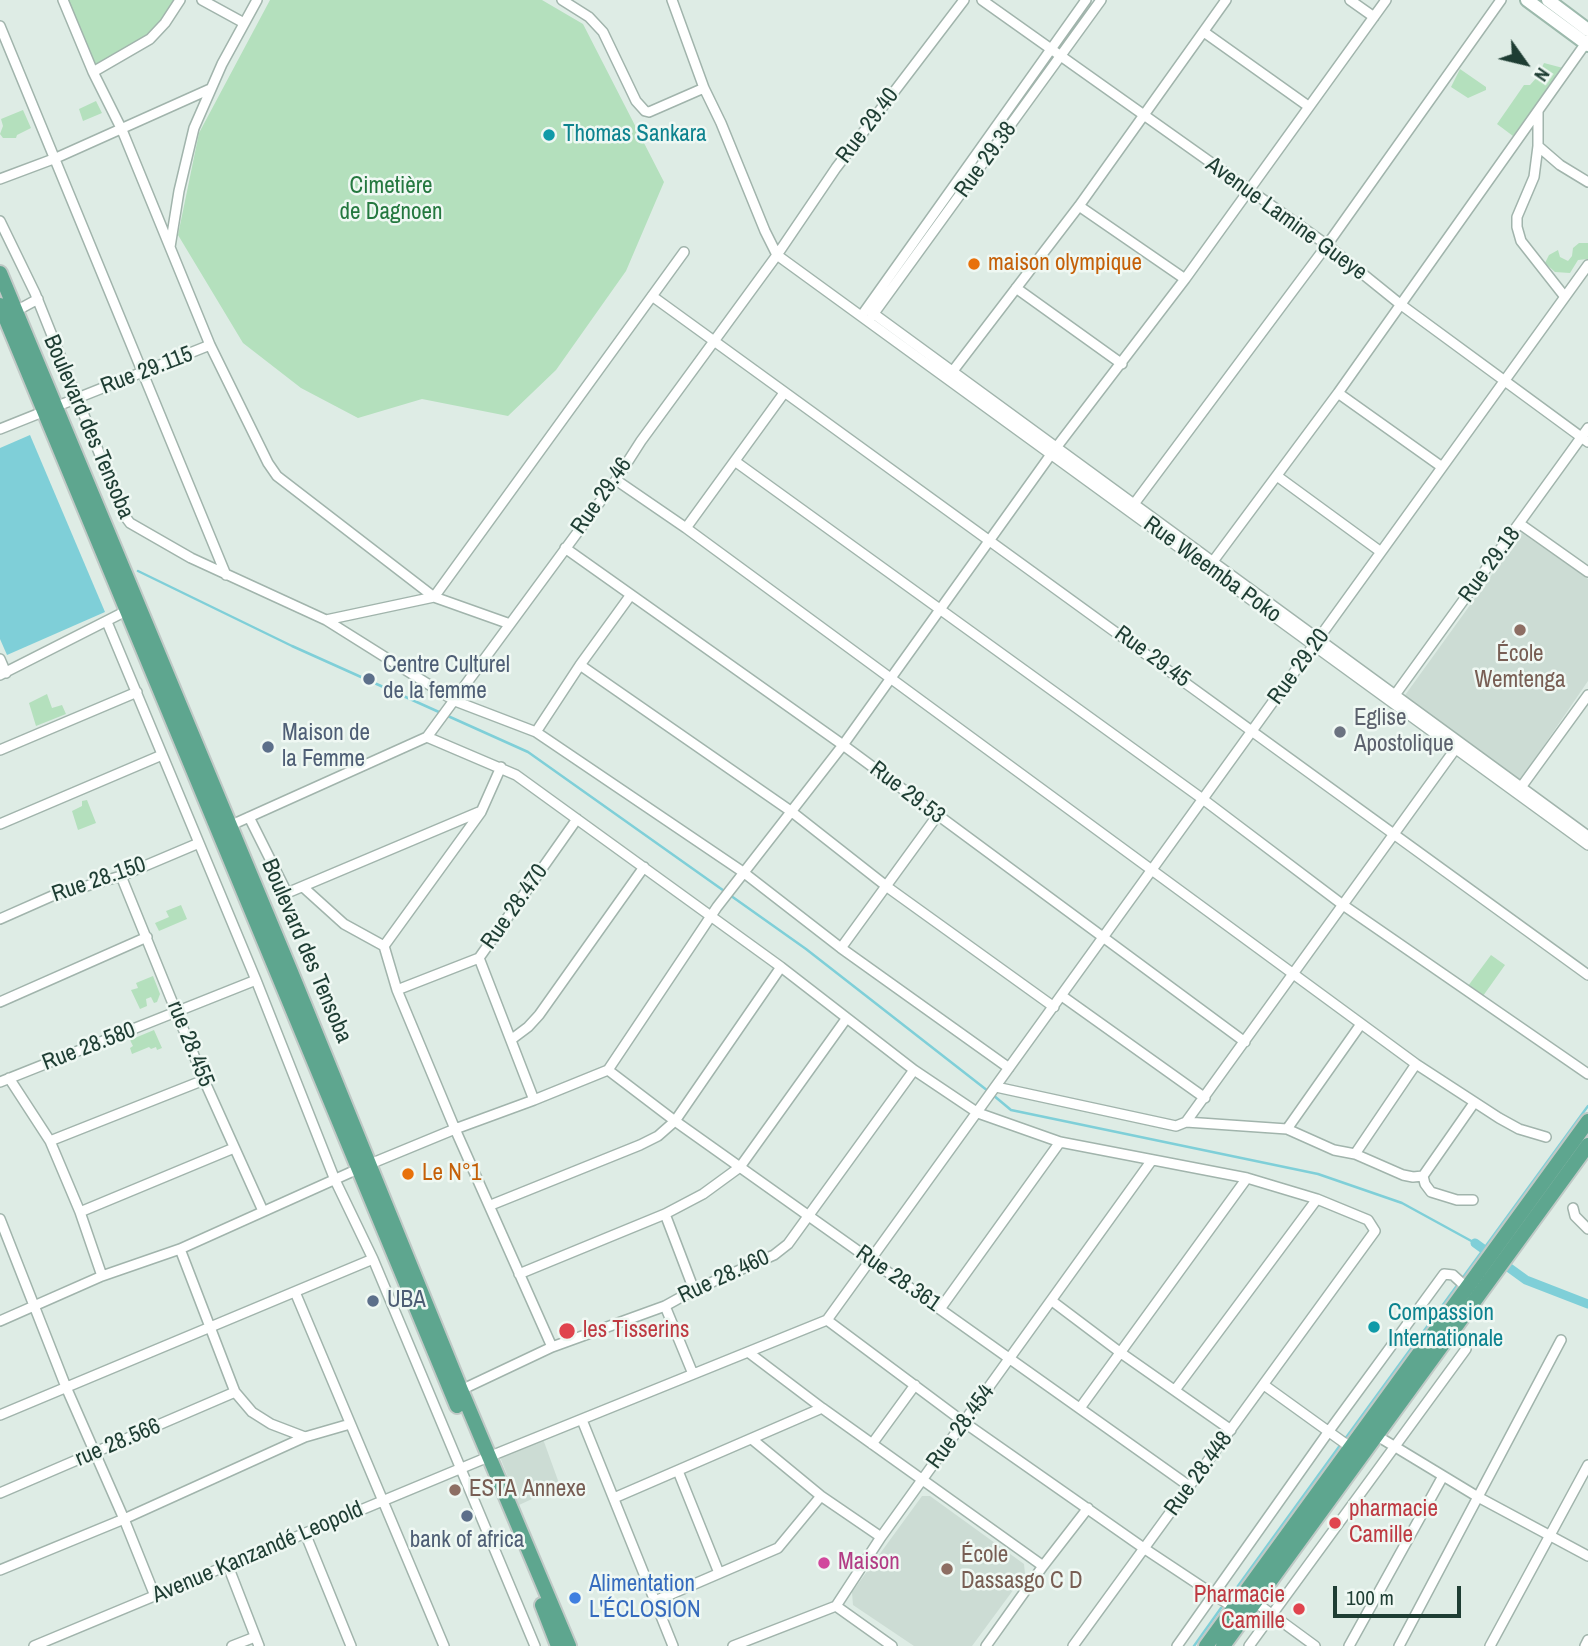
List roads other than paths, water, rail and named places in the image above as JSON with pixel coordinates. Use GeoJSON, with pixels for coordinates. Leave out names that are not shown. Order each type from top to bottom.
{"type":"FeatureCollection","features":[{"type":"Feature","properties":{"kind":"main road"},"geometry":{"type":"LineString","coordinates":[[1527,0],[1585,34]]}},
{"type":"Feature","properties":{"kind":"main road"},"geometry":{"type":"LineString","coordinates":[[1548,0],[1585,34]]}},
{"type":"Feature","properties":{"kind":"main road","name":"Boulevard des Tensoba"},"geometry":{"type":"LineString","coordinates":[[0,273],[128,610],[224,829]]}},
{"type":"Feature","properties":{"kind":"main road","name":"Boulevard des Tensoba"},"geometry":{"type":"LineString","coordinates":[[0,305],[50,409],[224,829],[281,977],[461,1390],[558,1646]]}},
{"type":"Feature","properties":{"kind":"main road"},"geometry":{"type":"LineString","coordinates":[[1505,1246],[1588,1121]]}},
{"type":"Feature","properties":{"kind":"main road"},"geometry":{"type":"LineString","coordinates":[[1206,1646],[1350,1447],[1370,1431],[1505,1246],[1588,1145]]}},
{"type":"Feature","properties":{"kind":"main road","name":"Boulevard des Tensoba"},"geometry":{"type":"LineString","coordinates":[[363,1167],[485,1458],[569,1646]]}},
{"type":"Feature","properties":{"kind":"main road"},"geometry":{"type":"LineString","coordinates":[[1223,1646],[1466,1287],[1483,1275]]}},
{"type":"Feature","properties":{"kind":"street"},"geometry":{"type":"LineString","coordinates":[[63,0],[93,72],[122,130],[210,345],[277,476],[434,597],[510,624]]}},
{"type":"Feature","properties":{"kind":"street"},"geometry":{"type":"LineString","coordinates":[[93,72],[138,48],[155,35],[180,0]]}},
{"type":"Feature","properties":{"kind":"street"},"geometry":{"type":"LineString","coordinates":[[202,0],[244,23]]}},
{"type":"Feature","properties":{"kind":"street"},"geometry":{"type":"LineString","coordinates":[[170,247],[189,143],[210,89],[257,0]]}},
{"type":"Feature","properties":{"kind":"street"},"geometry":{"type":"LineString","coordinates":[[562,0],[589,17],[603,32],[636,101],[645,111],[649,112],[704,88]]}},
{"type":"Feature","properties":{"kind":"street"},"geometry":{"type":"LineString","coordinates":[[672,0],[704,88],[777,255]]}},
{"type":"Feature","properties":{"kind":"street","name":"Rue 29.40"},"geometry":{"type":"LineString","coordinates":[[777,255],[836,168],[964,0]]}},
{"type":"Feature","properties":{"kind":"street","name":"Avenue Lamine Gueye"},"geometry":{"type":"LineString","coordinates":[[982,0],[1327,246],[1400,304],[1585,440]]}},
{"type":"Feature","properties":{"kind":"street"},"geometry":{"type":"LineString","coordinates":[[868,316],[1086,0]]}},
{"type":"Feature","properties":{"kind":"street","name":"Rue 29.38"},"geometry":{"type":"LineString","coordinates":[[868,316],[1101,0]]}},
{"type":"Feature","properties":{"kind":"street"},"geometry":{"type":"LineString","coordinates":[[950,374],[1079,206],[1226,0]]}},
{"type":"Feature","properties":{"kind":"street"},"geometry":{"type":"LineString","coordinates":[[1350,0],[1374,17]]}},
{"type":"Feature","properties":{"kind":"street"},"geometry":{"type":"LineString","coordinates":[[0,1321],[102,1276],[180,1249],[455,1129],[608,1070],[717,906],[843,745],[1054,450],[1185,279],[1385,0]]}},
{"type":"Feature","properties":{"kind":"street"},"geometry":{"type":"LineString","coordinates":[[1132,507],[1327,246],[1501,0]]}},
{"type":"Feature","properties":{"kind":"street"},"geometry":{"type":"LineString","coordinates":[[0,26],[226,575]]}},
{"type":"Feature","properties":{"kind":"street"},"geometry":{"type":"LineString","coordinates":[[1204,32],[1308,106]]}},
{"type":"Feature","properties":{"kind":"street"},"geometry":{"type":"LineString","coordinates":[[1210,564],[1338,393],[1538,109],[1585,34]]}},
{"type":"Feature","properties":{"kind":"street"},"geometry":{"type":"LineString","coordinates":[[0,179],[56,159],[210,89]]}},
{"type":"Feature","properties":{"kind":"street"},"geometry":{"type":"LineString","coordinates":[[1538,109],[1538,146],[1534,177],[1517,217],[1517,227],[1521,241],[1565,297]]}},
{"type":"Feature","properties":{"kind":"street"},"geometry":{"type":"LineString","coordinates":[[1538,146],[1560,165],[1588,183]]}},
{"type":"Feature","properties":{"kind":"street"},"geometry":{"type":"LineString","coordinates":[[1079,206],[1185,279]]}},
{"type":"Feature","properties":{"kind":"street"},"geometry":{"type":"LineString","coordinates":[[0,221],[38,299],[124,515],[130,523],[142,532],[226,575],[326,620],[455,701],[536,732],[741,875],[1009,1068]]}},
{"type":"Feature","properties":{"kind":"street"},"geometry":{"type":"LineString","coordinates":[[326,620],[434,597],[684,252]]}},
{"type":"Feature","properties":{"kind":"street","name":"Rue Weemba Poko"},"geometry":{"type":"LineString","coordinates":[[777,255],[950,374],[1519,790],[1588,845]]}},
{"type":"Feature","properties":{"kind":"street","name":"Rue 29.46"},"geometry":{"type":"LineString","coordinates":[[427,737],[617,480],[641,441],[777,255]]}},
{"type":"Feature","properties":{"kind":"street","name":"Rue 29.20"},"geometry":{"type":"LineString","coordinates":[[995,1088],[1588,265]]}},
{"type":"Feature","properties":{"kind":"street"},"geometry":{"type":"LineString","coordinates":[[1016,288],[1122,364]]}},
{"type":"Feature","properties":{"kind":"street","name":"Rue 29.45"},"geometry":{"type":"LineString","coordinates":[[652,296],[1588,975]]}},
{"type":"Feature","properties":{"kind":"street"},"geometry":{"type":"LineString","coordinates":[[16,311],[38,299]]}},
{"type":"Feature","properties":{"kind":"street","name":"Rue 29.115"},"geometry":{"type":"LineString","coordinates":[[0,429],[210,345]]}},
{"type":"Feature","properties":{"kind":"street"},"geometry":{"type":"LineString","coordinates":[[686,528],[784,393]]}},
{"type":"Feature","properties":{"kind":"street"},"geometry":{"type":"LineString","coordinates":[[1338,393],[1442,467]]}},
{"type":"Feature","properties":{"kind":"street","name":"Rue 29.18"},"geometry":{"type":"LineString","coordinates":[[1393,698],[1585,440],[1588,428]]}},
{"type":"Feature","properties":{"kind":"street"},"geometry":{"type":"LineString","coordinates":[[736,462],[1204,800],[1343,905],[1588,1074]]}},
{"type":"Feature","properties":{"kind":"street"},"geometry":{"type":"LineString","coordinates":[[1277,476],[1381,552]]}},
{"type":"Feature","properties":{"kind":"street"},"geometry":{"type":"LineString","coordinates":[[617,480],[1153,869],[1416,1064],[1519,1129],[1546,1137]]}},
{"type":"Feature","properties":{"kind":"street"},"geometry":{"type":"LineString","coordinates":[[1520,524],[1588,572]]}},
{"type":"Feature","properties":{"kind":"street","name":"Rue 29.53"},"geometry":{"type":"LineString","coordinates":[[565,548],[843,745],[1245,1042]]}},
{"type":"Feature","properties":{"kind":"street"},"geometry":{"type":"LineString","coordinates":[[536,732],[630,596]]}},
{"type":"Feature","properties":{"kind":"street"},"geometry":{"type":"LineString","coordinates":[[0,659],[3,674],[128,610]]}},
{"type":"Feature","properties":{"kind":"street"},"geometry":{"type":"LineString","coordinates":[[107,622],[256,980],[335,1181],[373,1258],[535,1646]]}},
{"type":"Feature","properties":{"kind":"street"},"geometry":{"type":"LineString","coordinates":[[580,665],[792,812],[887,886],[1054,1007]]}},
{"type":"Feature","properties":{"kind":"street"},"geometry":{"type":"LineString","coordinates":[[0,750],[137,692]]}},
{"type":"Feature","properties":{"kind":"street"},"geometry":{"type":"LineString","coordinates":[[1519,790],[1588,695]]}},
{"type":"Feature","properties":{"kind":"street","name":"Rue Weemba Poko"},"geometry":{"type":"LineString","coordinates":[[1393,698],[1456,748],[1588,836]]}},
{"type":"Feature","properties":{"kind":"street"},"geometry":{"type":"LineString","coordinates":[[224,829],[427,737],[501,767],[577,818],[781,967],[914,1070],[978,1113],[1060,1142],[1247,1178],[1317,1199],[1175,1390]]}},
{"type":"Feature","properties":{"kind":"street"},"geometry":{"type":"LineString","coordinates":[[1186,1122],[1456,748]]}},
{"type":"Feature","properties":{"kind":"street"},"geometry":{"type":"LineString","coordinates":[[0,824],[162,755]]}},
{"type":"Feature","properties":{"kind":"street"},"geometry":{"type":"LineString","coordinates":[[384,946],[481,812],[501,767]]}},
{"type":"Feature","properties":{"kind":"street"},"geometry":{"type":"LineString","coordinates":[[249,817],[286,892],[481,812]]}},
{"type":"Feature","properties":{"kind":"street"},"geometry":{"type":"LineString","coordinates":[[841,948],[937,817]]}},
{"type":"Feature","properties":{"kind":"street","name":"Rue 28.470"},"geometry":{"type":"LineString","coordinates":[[397,990],[479,958],[577,818]]}},
{"type":"Feature","properties":{"kind":"street","name":"Rue 28.150"},"geometry":{"type":"LineString","coordinates":[[0,919],[52,896],[121,876],[199,843]]}},
{"type":"Feature","properties":{"kind":"street"},"geometry":{"type":"LineString","coordinates":[[512,1039],[539,1015],[645,867]]}},
{"type":"Feature","properties":{"kind":"street","name":"rue 28.455"},"geometry":{"type":"LineString","coordinates":[[121,876],[204,1080],[263,1211]]}},
{"type":"Feature","properties":{"kind":"street"},"geometry":{"type":"LineString","coordinates":[[303,887],[344,924],[384,946],[397,990],[455,1129],[552,1347]]}},
{"type":"Feature","properties":{"kind":"street"},"geometry":{"type":"LineString","coordinates":[[0,1002],[147,937]]}},
{"type":"Feature","properties":{"kind":"street"},"geometry":{"type":"LineString","coordinates":[[479,958],[534,1100]]}},
{"type":"Feature","properties":{"kind":"street"},"geometry":{"type":"LineString","coordinates":[[491,1205],[658,1136],[675,1121],[781,967]]}},
{"type":"Feature","properties":{"kind":"street","name":"Rue 28.580"},"geometry":{"type":"LineString","coordinates":[[5,1080],[256,980]]}},
{"type":"Feature","properties":{"kind":"street"},"geometry":{"type":"LineString","coordinates":[[1062,996],[1205,1098]]}},
{"type":"Feature","properties":{"kind":"street"},"geometry":{"type":"LineString","coordinates":[[519,1275],[665,1214],[703,1194],[740,1167],[846,1019]]}},
{"type":"Feature","properties":{"kind":"street"},"geometry":{"type":"LineString","coordinates":[[1287,1129],[1361,1024]]}},
{"type":"Feature","properties":{"kind":"street"},"geometry":{"type":"LineString","coordinates":[[1355,1154],[1416,1064]]}},
{"type":"Feature","properties":{"kind":"street","name":"Rue 28.361"},"geometry":{"type":"LineString","coordinates":[[608,1070],[675,1121],[1189,1486]]}},
{"type":"Feature","properties":{"kind":"street","name":"Rue 28.460"},"geometry":{"type":"LineString","coordinates":[[461,1390],[552,1347],[664,1306],[774,1255],[788,1244],[914,1070]]}},
{"type":"Feature","properties":{"kind":"street"},"geometry":{"type":"LineString","coordinates":[[5,1080],[50,1142],[102,1276]]}},
{"type":"Feature","properties":{"kind":"street"},"geometry":{"type":"LineString","coordinates":[[50,1142],[204,1080]]}},
{"type":"Feature","properties":{"kind":"street"},"geometry":{"type":"LineString","coordinates":[[1315,1646],[1255,1602],[1234,1608],[1145,1549],[965,1423],[827,1320],[995,1088],[1176,1126],[1186,1122],[1287,1129],[1334,1150],[1355,1154],[1404,1175],[1423,1176]]}},
{"type":"Feature","properties":{"kind":"street"},"geometry":{"type":"LineString","coordinates":[[1474,1103],[1423,1176],[1431,1192],[1457,1200],[1474,1200]]}},
{"type":"Feature","properties":{"kind":"street"},"geometry":{"type":"LineString","coordinates":[[940,1309],[1060,1142]]}},
{"type":"Feature","properties":{"kind":"street"},"geometry":{"type":"LineString","coordinates":[[79,1212],[234,1148]]}},
{"type":"Feature","properties":{"kind":"street","name":"Rue 28.454"},"geometry":{"type":"LineString","coordinates":[[836,1606],[881,1536],[1152,1160]]}},
{"type":"Feature","properties":{"kind":"street"},"geometry":{"type":"LineString","coordinates":[[1080,1408],[1247,1178]]}},
{"type":"Feature","properties":{"kind":"street","name":"Rue 28.448"},"geometry":{"type":"LineString","coordinates":[[1073,1646],[1375,1231],[1368,1220],[1317,1199]]}},
{"type":"Feature","properties":{"kind":"street"},"geometry":{"type":"LineString","coordinates":[[1573,1208],[1574,1216],[1588,1228]]}},
{"type":"Feature","properties":{"kind":"street"},"geometry":{"type":"LineString","coordinates":[[665,1214],[694,1290]]}},
{"type":"Feature","properties":{"kind":"street"},"geometry":{"type":"LineString","coordinates":[[0,1219],[66,1387],[155,1596]]}},
{"type":"Feature","properties":{"kind":"street"},"geometry":{"type":"LineString","coordinates":[[180,1249],[235,1392],[252,1412],[271,1424],[304,1437]]}},
{"type":"Feature","properties":{"kind":"street"},"geometry":{"type":"LineString","coordinates":[[0,1415],[373,1258]]}},
{"type":"Feature","properties":{"kind":"street"},"geometry":{"type":"LineString","coordinates":[[1177,1646],[1444,1274],[1453,1275],[1466,1287]]}},
{"type":"Feature","properties":{"kind":"street"},"geometry":{"type":"LineString","coordinates":[[295,1292],[444,1646]]}},
{"type":"Feature","properties":{"kind":"street"},"geometry":{"type":"LineString","coordinates":[[1052,1301],[1231,1430]]}},
{"type":"Feature","properties":{"kind":"street"},"geometry":{"type":"LineString","coordinates":[[664,1306],[693,1374]]}},
{"type":"Feature","properties":{"kind":"street","name":"Avenue Kanzandé Leopold"},"geometry":{"type":"LineString","coordinates":[[34,1646],[485,1458],[827,1320]]}},
{"type":"Feature","properties":{"kind":"street"},"geometry":{"type":"LineString","coordinates":[[1399,1646],[1562,1340]]}},
{"type":"Feature","properties":{"kind":"street"},"geometry":{"type":"LineString","coordinates":[[1249,1646],[1466,1349]]}},
{"type":"Feature","properties":{"kind":"street"},"geometry":{"type":"LineString","coordinates":[[748,1352],[1043,1566]]}},
{"type":"Feature","properties":{"kind":"street"},"geometry":{"type":"LineString","coordinates":[[872,1444],[915,1385]]}},
{"type":"Feature","properties":{"kind":"street"},"geometry":{"type":"LineString","coordinates":[[1264,1385],[1350,1447]]}},
{"type":"Feature","properties":{"kind":"street","name":"rue 28.566"},"geometry":{"type":"LineString","coordinates":[[0,1493],[235,1392]]}},
{"type":"Feature","properties":{"kind":"street"},"geometry":{"type":"LineString","coordinates":[[614,1498],[822,1408]]}},
{"type":"Feature","properties":{"kind":"street"},"geometry":{"type":"LineString","coordinates":[[582,1420],[673,1646]]}},
{"type":"Feature","properties":{"kind":"street"},"geometry":{"type":"LineString","coordinates":[[0,1570],[124,1519],[304,1437],[350,1424]]}},
{"type":"Feature","properties":{"kind":"street"},"geometry":{"type":"LineString","coordinates":[[1370,1431],[1479,1497],[1588,1556]]}},
{"type":"Feature","properties":{"kind":"street"},"geometry":{"type":"LineString","coordinates":[[753,1440],[821,1496],[881,1536]]}},
{"type":"Feature","properties":{"kind":"street"},"geometry":{"type":"LineString","coordinates":[[1490,1646],[1588,1465]]}},
{"type":"Feature","properties":{"kind":"street"},"geometry":{"type":"LineString","coordinates":[[678,1471],[719,1573]]}},
{"type":"Feature","properties":{"kind":"street"},"geometry":{"type":"LineString","coordinates":[[1349,1646],[1443,1476]]}},
{"type":"Feature","properties":{"kind":"street"},"geometry":{"type":"LineString","coordinates":[[655,1601],[778,1548],[821,1496]]}},
{"type":"Feature","properties":{"kind":"street"},"geometry":{"type":"LineString","coordinates":[[986,1646],[1088,1508]]}},
{"type":"Feature","properties":{"kind":"street"},"geometry":{"type":"LineString","coordinates":[[305,1533],[351,1646]]}},
{"type":"Feature","properties":{"kind":"street"},"geometry":{"type":"LineString","coordinates":[[228,1566],[257,1641],[232,1646]]}},
{"type":"Feature","properties":{"kind":"street"},"geometry":{"type":"LineString","coordinates":[[733,1646],[836,1606],[892,1646]]}},
{"type":"Feature","properties":{"kind":"street"},"geometry":{"type":"LineString","coordinates":[[1584,1646],[1588,1640]]}},
{"type":"Feature","properties":{"kind":"water"},"geometry":{"type":"Polygon","coordinates":[[[30,435],[105,612],[7,655],[0,639],[0,448],[30,435]]]}},
{"type":"Feature","properties":{"kind":"waterway"},"geometry":{"type":"LineString","coordinates":[[138,571],[292,646],[528,752],[806,949],[988,1091]]}},
{"type":"Feature","properties":{"kind":"waterway"},"geometry":{"type":"LineString","coordinates":[[993,1095],[1011,1110],[1318,1174],[1402,1203],[1475,1243]]}},
{"type":"Feature","properties":{"kind":"waterway"},"geometry":{"type":"LineString","coordinates":[[1345,1439],[1588,1106]]}},
{"type":"Feature","properties":{"kind":"waterway"},"geometry":{"type":"LineString","coordinates":[[1475,1243],[1526,1280],[1588,1304]]}},
{"type":"Feature","properties":{"kind":"waterway"},"geometry":{"type":"LineString","coordinates":[[1230,1597],[1341,1444]]}},
{"type":"Feature","properties":{"kind":"waterway"},"geometry":{"type":"LineString","coordinates":[[1194,1646],[1221,1608]]}},
{"type":"Feature","properties":{"kind":"place","name":"Thomas Sankara"},"geometry":{"type":"Point","coordinates":[549,135]}},
{"type":"Feature","properties":{"kind":"place","name":"maison olympique"},"geometry":{"type":"Point","coordinates":[974,264]}},
{"type":"Feature","properties":{"kind":"place","name":"École Wemtenga"},"geometry":{"type":"Point","coordinates":[1520,630]}},
{"type":"Feature","properties":{"kind":"place","name":"Centre Culturel de la femme"},"geometry":{"type":"Point","coordinates":[369,679]}},
{"type":"Feature","properties":{"kind":"place","name":"Eglise Apostolique"},"geometry":{"type":"Point","coordinates":[1340,732]}},
{"type":"Feature","properties":{"kind":"place","name":"Maison de la Femme"},"geometry":{"type":"Point","coordinates":[268,747]}},
{"type":"Feature","properties":{"kind":"place","name":"Le N°1"},"geometry":{"type":"Point","coordinates":[408,1174]}},
{"type":"Feature","properties":{"kind":"place","name":"UBA"},"geometry":{"type":"Point","coordinates":[373,1301]}},
{"type":"Feature","properties":{"kind":"place","name":"Compassion Internationale"},"geometry":{"type":"Point","coordinates":[1374,1327]}},
{"type":"Feature","properties":{"kind":"place","name":"les Tisserins"},"geometry":{"type":"Point","coordinates":[567,1331]}},
{"type":"Feature","properties":{"kind":"place","name":"ESTA Annexe"},"geometry":{"type":"Point","coordinates":[455,1490]}},
{"type":"Feature","properties":{"kind":"place","name":"bank of africa"},"geometry":{"type":"Point","coordinates":[467,1516]}},
{"type":"Feature","properties":{"kind":"place","name":"pharmacie Camille"},"geometry":{"type":"Point","coordinates":[1335,1523]}},
{"type":"Feature","properties":{"kind":"place","name":"Maison"},"geometry":{"type":"Point","coordinates":[824,1563]}},
{"type":"Feature","properties":{"kind":"place","name":"École Dassasgo C D"},"geometry":{"type":"Point","coordinates":[947,1569]}},
{"type":"Feature","properties":{"kind":"place","name":"Alimentation L'ÉCLOSION"},"geometry":{"type":"Point","coordinates":[575,1598]}},
{"type":"Feature","properties":{"kind":"place","name":"Pharmacie Camille"},"geometry":{"type":"Point","coordinates":[1299,1609]}},
{"type":"Feature","properties":{"kind":"park label","name":"Cimetière de Dagnoen"},"geometry":{"type":"Point","coordinates":[391,200]}}]}
